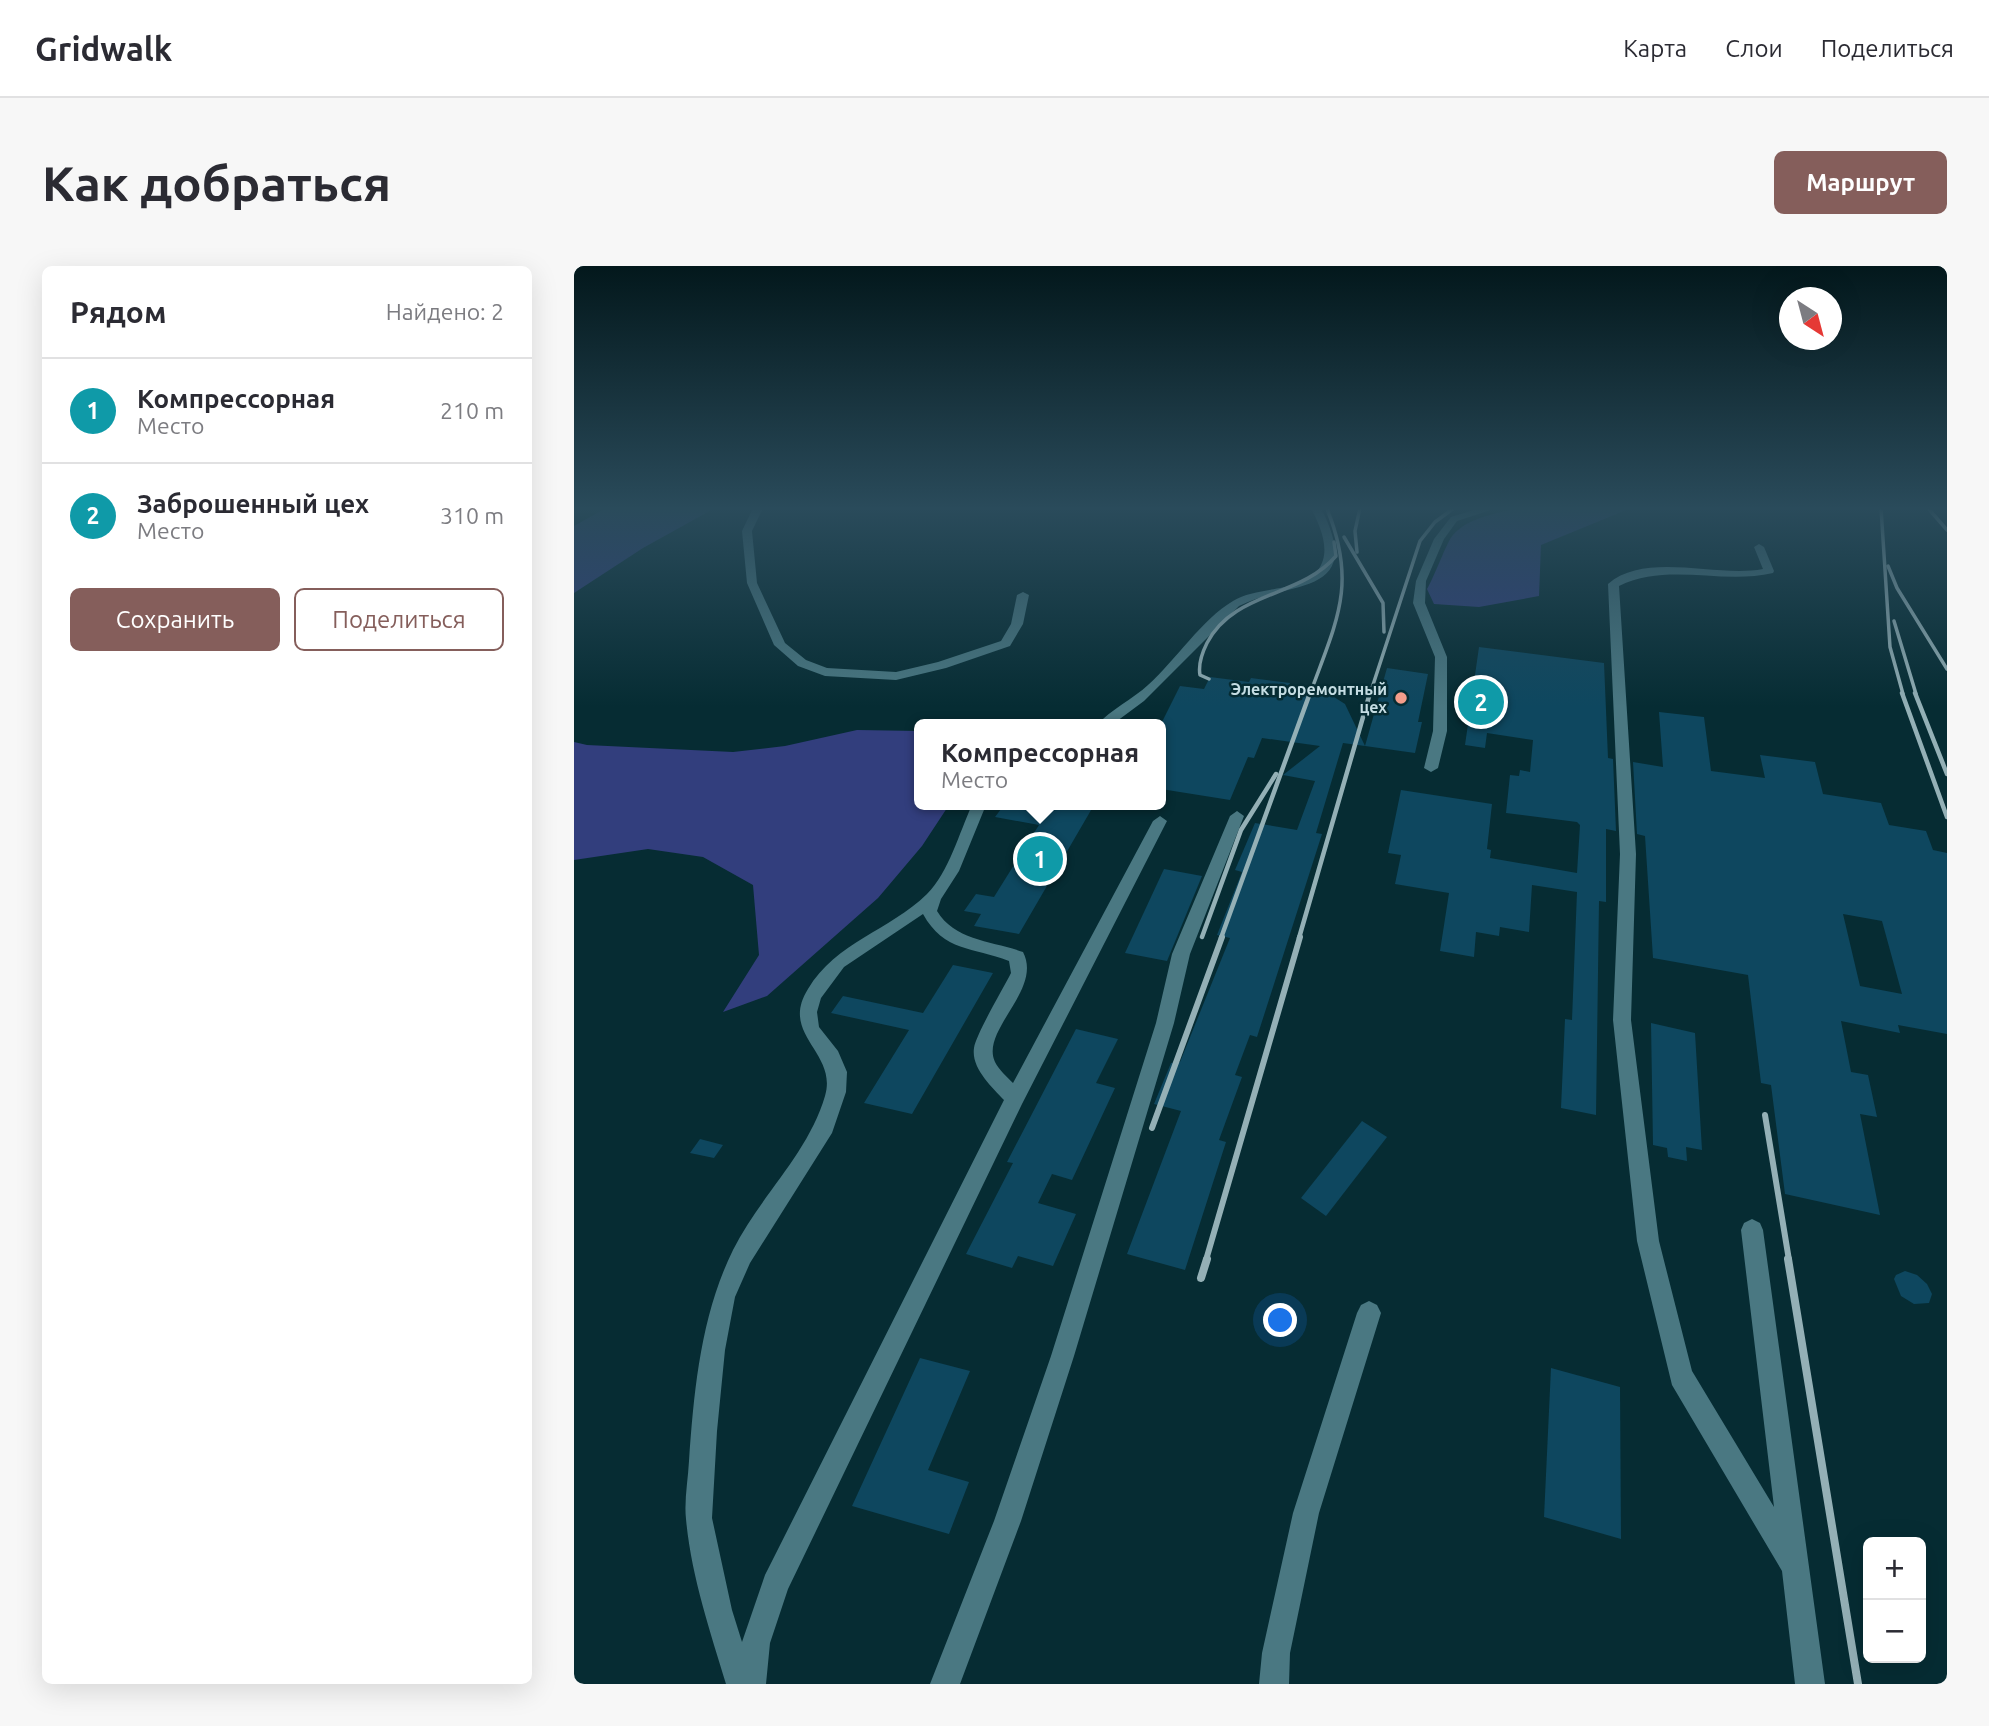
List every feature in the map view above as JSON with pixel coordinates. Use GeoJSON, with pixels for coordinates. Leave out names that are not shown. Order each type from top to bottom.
{"type":"FeatureCollection","features":[{"type":"Feature","properties":{"kind":"lane"},"geometry":{"type":"LineString","coordinates":[[751,574],[752,583],[780,645],[802,663],[825,672],[896,676],[942,665],[1006,643],[1017,624],[1023,595]]}},
{"type":"Feature","properties":{"kind":"lane"},"geometry":{"type":"LineString","coordinates":[[1111,719],[1173,667],[1235,604],[1249,597],[1302,584],[1319,574]]}},
{"type":"Feature","properties":{"kind":"lane"},"geometry":{"type":"LineString","coordinates":[[1424,574],[1419,603],[1441,657],[1440,731],[1431,768]]}},
{"type":"Feature","properties":{"kind":"lane"},"geometry":{"type":"LineString","coordinates":[[1636,574],[1626,575],[1613,584],[1628,854],[1622,1020],[1648,1241],[1681,1376],[1795,1567]]}},
{"type":"Feature","properties":{"kind":"lane"},"geometry":{"type":"LineString","coordinates":[[1734,574],[1759,574]]}},
{"type":"Feature","properties":{"kind":"lane"},"geometry":{"type":"LineString","coordinates":[[977,810],[951,871],[933,898],[929,911],[942,932],[954,940],[1017,957],[1020,973],[983,1048],[982,1059],[1015,1098]]}},
{"type":"Feature","properties":{"kind":"lane"},"geometry":{"type":"LineString","coordinates":[[945,1684],[1006,1530],[1034,1447],[1165,1023],[1181,954],[1237,816]]}},
{"type":"Feature","properties":{"kind":"lane"},"geometry":{"type":"LineString","coordinates":[[751,1684],[756,1643],[775,1586],[1015,1098],[1160,821]]}},
{"type":"Feature","properties":{"kind":"lane"},"geometry":{"type":"LineString","coordinates":[[741,1684],[718,1609],[699,1518],[713,1350],[724,1296],[742,1255],[824,1127],[836,1092],[837,1072],[834,1064],[810,1027],[808,1012],[812,997],[838,962],[888,931],[933,898]]}},
{"type":"Feature","properties":{"kind":"lane"},"geometry":{"type":"LineString","coordinates":[[1752,1230],[1810,1684]]}},
{"type":"Feature","properties":{"kind":"lane"},"geometry":{"type":"LineString","coordinates":[[1274,1684],[1276,1653],[1306,1513],[1369,1314]]}},
{"type":"Feature","properties":{"kind":"shaded area"},"geometry":{"type":"Polygon","coordinates":[[[574,574],[603,574],[574,593],[574,574]]]}},
{"type":"Feature","properties":{"kind":"shaded area"},"geometry":{"type":"Polygon","coordinates":[[[1434,574],[1540,574],[1539,596],[1479,607],[1434,604],[1427,589],[1434,574]]]}},
{"type":"Feature","properties":{"kind":"shaded area"},"geometry":{"type":"Polygon","coordinates":[[[857,730],[914,731],[914,810],[946,810],[922,846],[878,898],[767,996],[723,1012],[759,955],[753,885],[703,857],[648,849],[574,860],[574,742],[587,745],[733,752],[785,746],[857,730]]]}},
{"type":"Feature","properties":{"kind":"building"},"geometry":{"type":"Polygon","coordinates":[[[1479,647],[1604,663],[1608,758],[1613,759],[1616,831],[1606,829],[1606,902],[1599,901],[1596,1115],[1561,1108],[1565,1019],[1572,1020],[1577,892],[1532,885],[1529,932],[1500,927],[1499,936],[1476,932],[1474,957],[1440,951],[1449,893],[1395,884],[1401,855],[1388,853],[1401,790],[1492,804],[1487,849],[1491,850],[1490,858],[1577,873],[1580,825],[1577,822],[1506,813],[1510,775],[1519,776],[1520,770],[1530,772],[1533,740],[1487,733],[1485,748],[1465,745],[1479,647]]]}},
{"type":"Feature","properties":{"kind":"building","name":"Электроремонтный цех"},"geometry":{"type":"Polygon","coordinates":[[[1387,668],[1428,674],[1415,753],[1365,746],[1387,668]]]}},
{"type":"Feature","properties":{"kind":"building"},"geometry":{"type":"Polygon","coordinates":[[[1210,677],[1249,682],[1251,678],[1290,683],[1289,687],[1334,697],[1345,704],[1365,746],[1343,743],[1316,833],[1322,834],[1257,1037],[1250,1035],[1235,1075],[1242,1077],[1219,1140],[1226,1142],[1185,1270],[1127,1254],[1181,1111],[1154,1104],[1171,1063],[1180,1062],[1230,938],[1217,935],[1242,872],[1235,870],[1255,823],[1297,830],[1315,781],[1283,775],[1320,746],[1262,738],[1254,758],[1248,757],[1230,800],[1166,790],[1166,719],[1164,719],[1180,686],[1204,689],[1210,677]]]}},
{"type":"Feature","properties":{"kind":"building"},"geometry":{"type":"Polygon","coordinates":[[[1659,712],[1704,717],[1711,771],[1765,778],[1760,755],[1815,762],[1823,794],[1881,803],[1889,825],[1926,831],[1933,850],[1947,853],[1947,1034],[1898,1025],[1900,1033],[1841,1021],[1851,1072],[1868,1075],[1877,1117],[1860,1114],[1880,1215],[1785,1194],[1771,1085],[1761,1083],[1748,975],[1653,958],[1645,836],[1637,834],[1633,762],[1663,767],[1659,712]],[[1843,914],[1860,986],[1902,994],[1882,921],[1843,914]]]}},
{"type":"Feature","properties":{"kind":"building"},"geometry":{"type":"Polygon","coordinates":[[[1000,810],[1091,810],[1019,934],[974,926],[981,914],[964,911],[976,894],[994,897],[1039,825],[995,817],[1000,810]]]}},
{"type":"Feature","properties":{"kind":"building"},"geometry":{"type":"Polygon","coordinates":[[[1164,869],[1202,876],[1167,961],[1125,953],[1164,869]]]}},
{"type":"Feature","properties":{"kind":"building"},"geometry":{"type":"Polygon","coordinates":[[[953,965],[993,973],[912,1114],[864,1103],[909,1030],[831,1013],[843,996],[923,1013],[953,965]]]}},
{"type":"Feature","properties":{"kind":"building"},"geometry":{"type":"Polygon","coordinates":[[[1651,1023],[1695,1033],[1702,1150],[1686,1147],[1687,1161],[1668,1157],[1667,1148],[1653,1145],[1651,1023]]]}},
{"type":"Feature","properties":{"kind":"building"},"geometry":{"type":"Polygon","coordinates":[[[1076,1029],[1118,1039],[1096,1083],[1115,1088],[1072,1180],[1052,1174],[1038,1203],[1076,1214],[1053,1266],[1018,1256],[1012,1268],[966,1254],[1013,1163],[1007,1162],[1076,1029]]]}},
{"type":"Feature","properties":{"kind":"building"},"geometry":{"type":"Polygon","coordinates":[[[1362,1121],[1387,1137],[1326,1216],[1301,1198],[1362,1121]]]}},
{"type":"Feature","properties":{"kind":"building"},"geometry":{"type":"Polygon","coordinates":[[[700,1139],[723,1145],[714,1158],[690,1153],[700,1139]]]}},
{"type":"Feature","properties":{"kind":"building"},"geometry":{"type":"Polygon","coordinates":[[[1905,1271],[1917,1275],[1927,1284],[1932,1294],[1929,1303],[1914,1304],[1901,1296],[1894,1279],[1905,1271]]]}},
{"type":"Feature","properties":{"kind":"building"},"geometry":{"type":"Polygon","coordinates":[[[920,1358],[970,1371],[928,1470],[969,1482],[949,1534],[852,1506],[920,1358]]]}},
{"type":"Feature","properties":{"kind":"building"},"geometry":{"type":"Polygon","coordinates":[[[1551,1368],[1620,1387],[1621,1539],[1544,1517],[1551,1368]]]}},
{"type":"Feature","properties":{"kind":"railway"},"geometry":{"type":"LineString","coordinates":[[1209,679],[1200,675],[1200,663],[1207,643],[1219,626],[1233,613],[1314,574]]}},
{"type":"Feature","properties":{"kind":"railway"},"geometry":{"type":"LineString","coordinates":[[1310,694],[1335,624],[1340,603],[1342,574]]}},
{"type":"Feature","properties":{"kind":"railway"},"geometry":{"type":"LineString","coordinates":[[1366,574],[1383,603],[1384,632]]}},
{"type":"Feature","properties":{"kind":"railway"},"geometry":{"type":"LineString","coordinates":[[1370,694],[1409,574]]}},
{"type":"Feature","properties":{"kind":"railway"},"geometry":{"type":"LineString","coordinates":[[1885,574],[1890,647],[1903,694]]}},
{"type":"Feature","properties":{"kind":"railway"},"geometry":{"type":"LineString","coordinates":[[1891,574],[1897,588],[1947,669]]}},
{"type":"Feature","properties":{"kind":"railway"},"geometry":{"type":"LineString","coordinates":[[1894,621],[1916,694]]}},
{"type":"Feature","properties":{"kind":"railway"},"geometry":{"type":"LineString","coordinates":[[1221,938],[1310,693]]}},
{"type":"Feature","properties":{"kind":"railway"},"geometry":{"type":"LineString","coordinates":[[1299,938],[1370,693]]}},
{"type":"Feature","properties":{"kind":"railway"},"geometry":{"type":"LineString","coordinates":[[1902,693],[1947,817]]}},
{"type":"Feature","properties":{"kind":"railway"},"geometry":{"type":"LineString","coordinates":[[1915,693],[1947,774]]}},
{"type":"Feature","properties":{"kind":"railway"},"geometry":{"type":"LineString","coordinates":[[1202,937],[1241,830],[1276,774]]}},
{"type":"Feature","properties":{"kind":"railway"},"geometry":{"type":"LineString","coordinates":[[1152,1128],[1222,937]]}},
{"type":"Feature","properties":{"kind":"railway"},"geometry":{"type":"LineString","coordinates":[[1206,1260],[1300,937]]}},
{"type":"Feature","properties":{"kind":"railway"},"geometry":{"type":"LineString","coordinates":[[1765,1115],[1789,1260]]}},
{"type":"Feature","properties":{"kind":"railway"},"geometry":{"type":"LineString","coordinates":[[1201,1278],[1207,1259]]}},
{"type":"Feature","properties":{"kind":"railway"},"geometry":{"type":"LineString","coordinates":[[1788,1259],[1858,1684]]}},
{"type":"Feature","properties":{"kind":"place","name":"Электроремонтный цех"},"geometry":{"type":"Point","coordinates":[1401,698]}},
{"type":"Feature","properties":{"kind":"place","name":"Заброшенный цех"},"geometry":{"type":"Point","coordinates":[1481,702]}},
{"type":"Feature","properties":{"kind":"place","name":"Компрессорная"},"geometry":{"type":"Point","coordinates":[1040,859]}}]}
